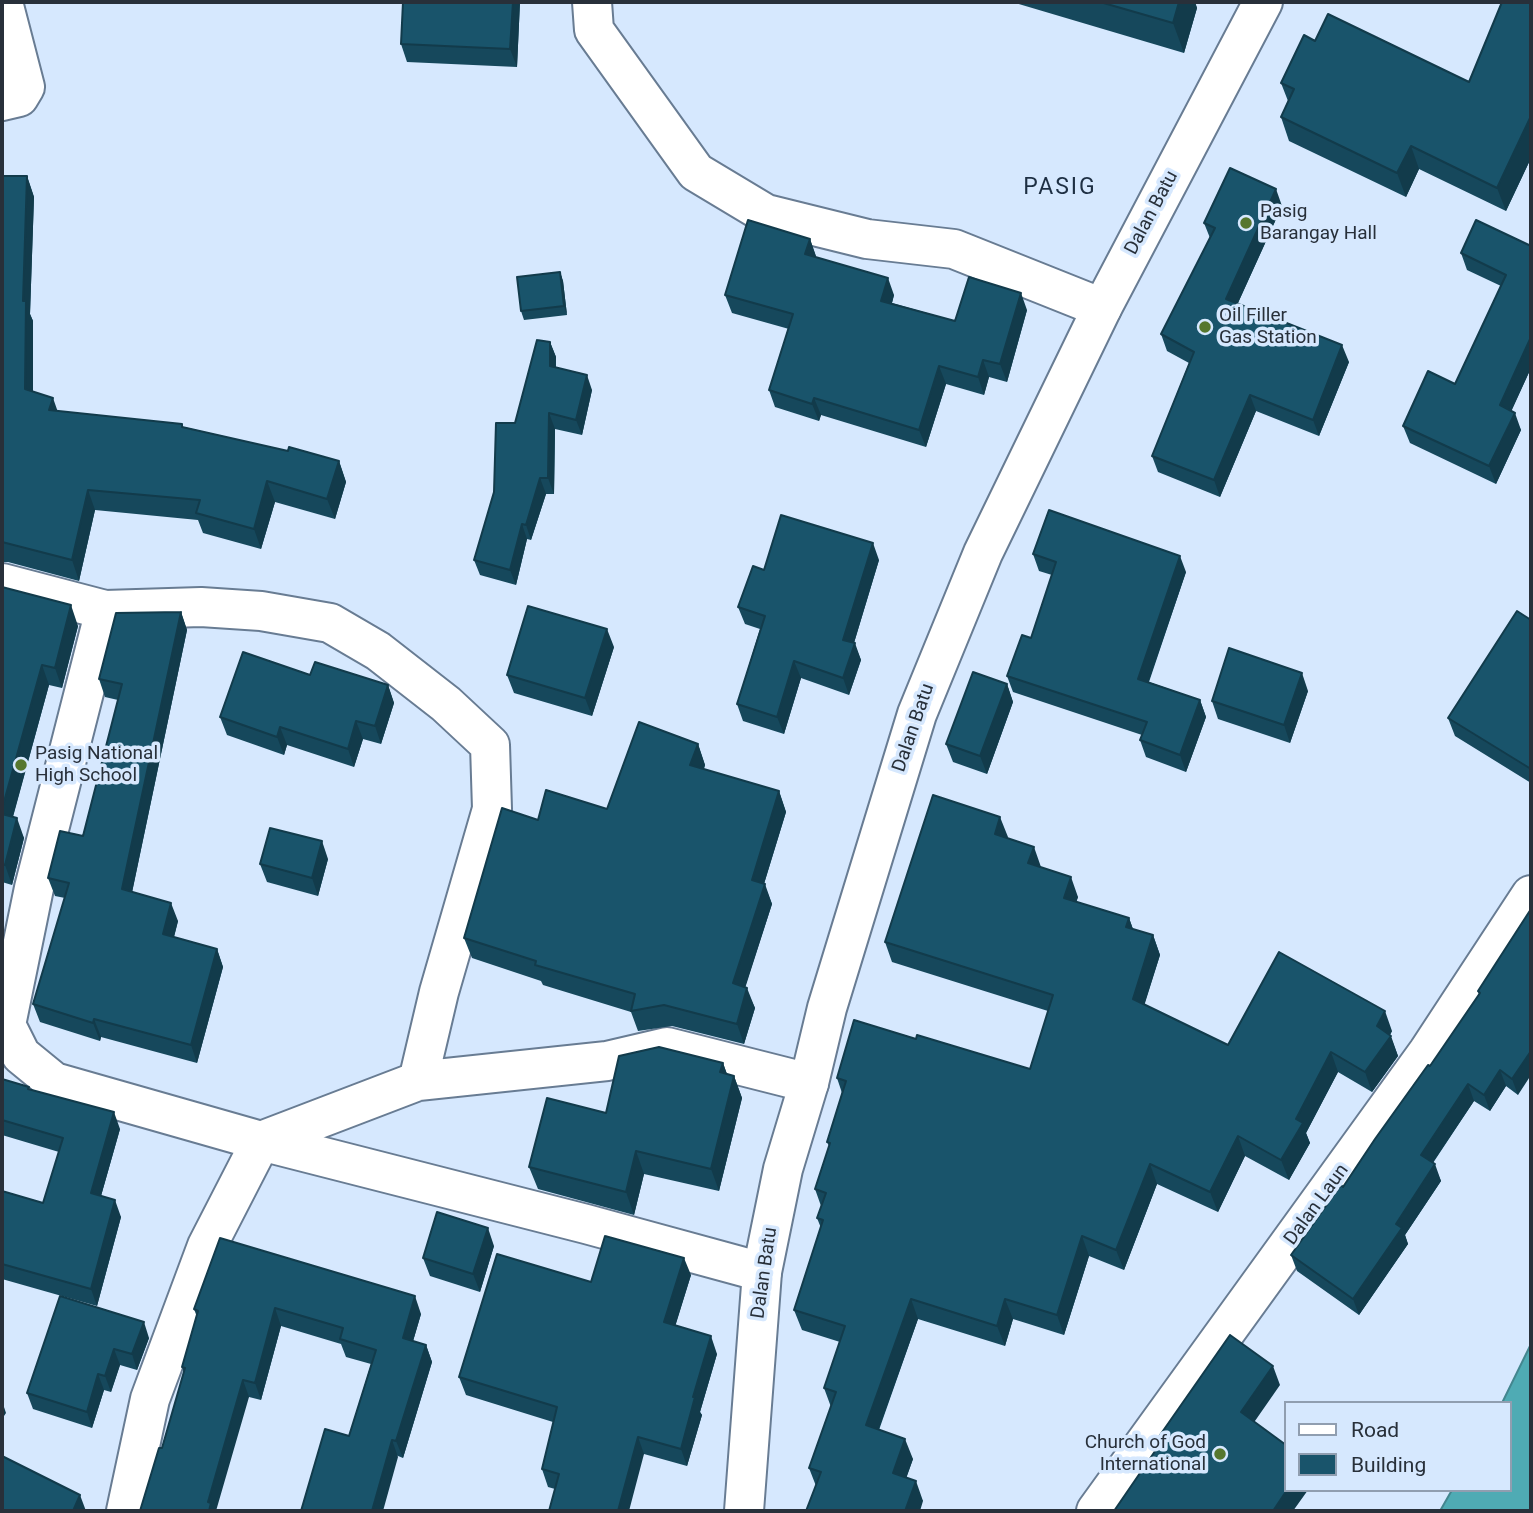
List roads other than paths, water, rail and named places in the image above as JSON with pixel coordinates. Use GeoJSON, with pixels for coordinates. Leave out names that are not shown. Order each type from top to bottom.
{"type":"FeatureCollection","features":[{"type":"Feature","properties":{"kind":"street"},"geometry":{"type":"LineString","coordinates":[[2,102],[19,97],[26,87],[3,2]]}},
{"type":"Feature","properties":{"kind":"street"},"geometry":{"type":"LineString","coordinates":[[592,2],[594,30],[696,172],[766,214],[867,239],[954,249],[1102,308]]}},
{"type":"Feature","properties":{"kind":"street","name":"Dalan Batu"},"geometry":{"type":"LineString","coordinates":[[744,1511],[762,1272],[783,1169],[809,1083],[827,1008],[917,714],[983,553],[1102,308],[1263,2]]}},
{"type":"Feature","properties":{"kind":"street"},"geometry":{"type":"LineString","coordinates":[[2,583],[105,610],[201,607],[261,611],[330,623],[378,652],[446,704],[490,745],[492,809],[439,992],[418,1081]]}},
{"type":"Feature","properties":{"kind":"street"},"geometry":{"type":"LineString","coordinates":[[105,610],[34,888],[6,1025],[21,1055],[54,1082],[261,1142],[586,1224],[762,1272]]}},
{"type":"Feature","properties":{"kind":"street","name":"Dalan Laun"},"geometry":{"type":"LineString","coordinates":[[1096,1511],[1428,1052],[1531,895]]}},
{"type":"Feature","properties":{"kind":"street"},"geometry":{"type":"LineString","coordinates":[[126,1511],[150,1399],[207,1246],[261,1142],[418,1081],[607,1060],[667,1048],[809,1083]]}},
{"type":"Feature","properties":{"kind":"place","name":"Pasig Barangay Hall"},"geometry":{"type":"Point","coordinates":[1246,223]}},
{"type":"Feature","properties":{"kind":"place","name":"Oil Filler Gas Station"},"geometry":{"type":"Point","coordinates":[1205,327]}},
{"type":"Feature","properties":{"kind":"place","name":"Pasig National High School"},"geometry":{"type":"Point","coordinates":[21,765]}},
{"type":"Feature","properties":{"kind":"place","name":"Church of God International"},"geometry":{"type":"Point","coordinates":[1220,1454]}},
{"type":"Feature","properties":{"kind":"district","name":"PASIG"},"geometry":{"type":"Point","coordinates":[1060,188]}}]}
